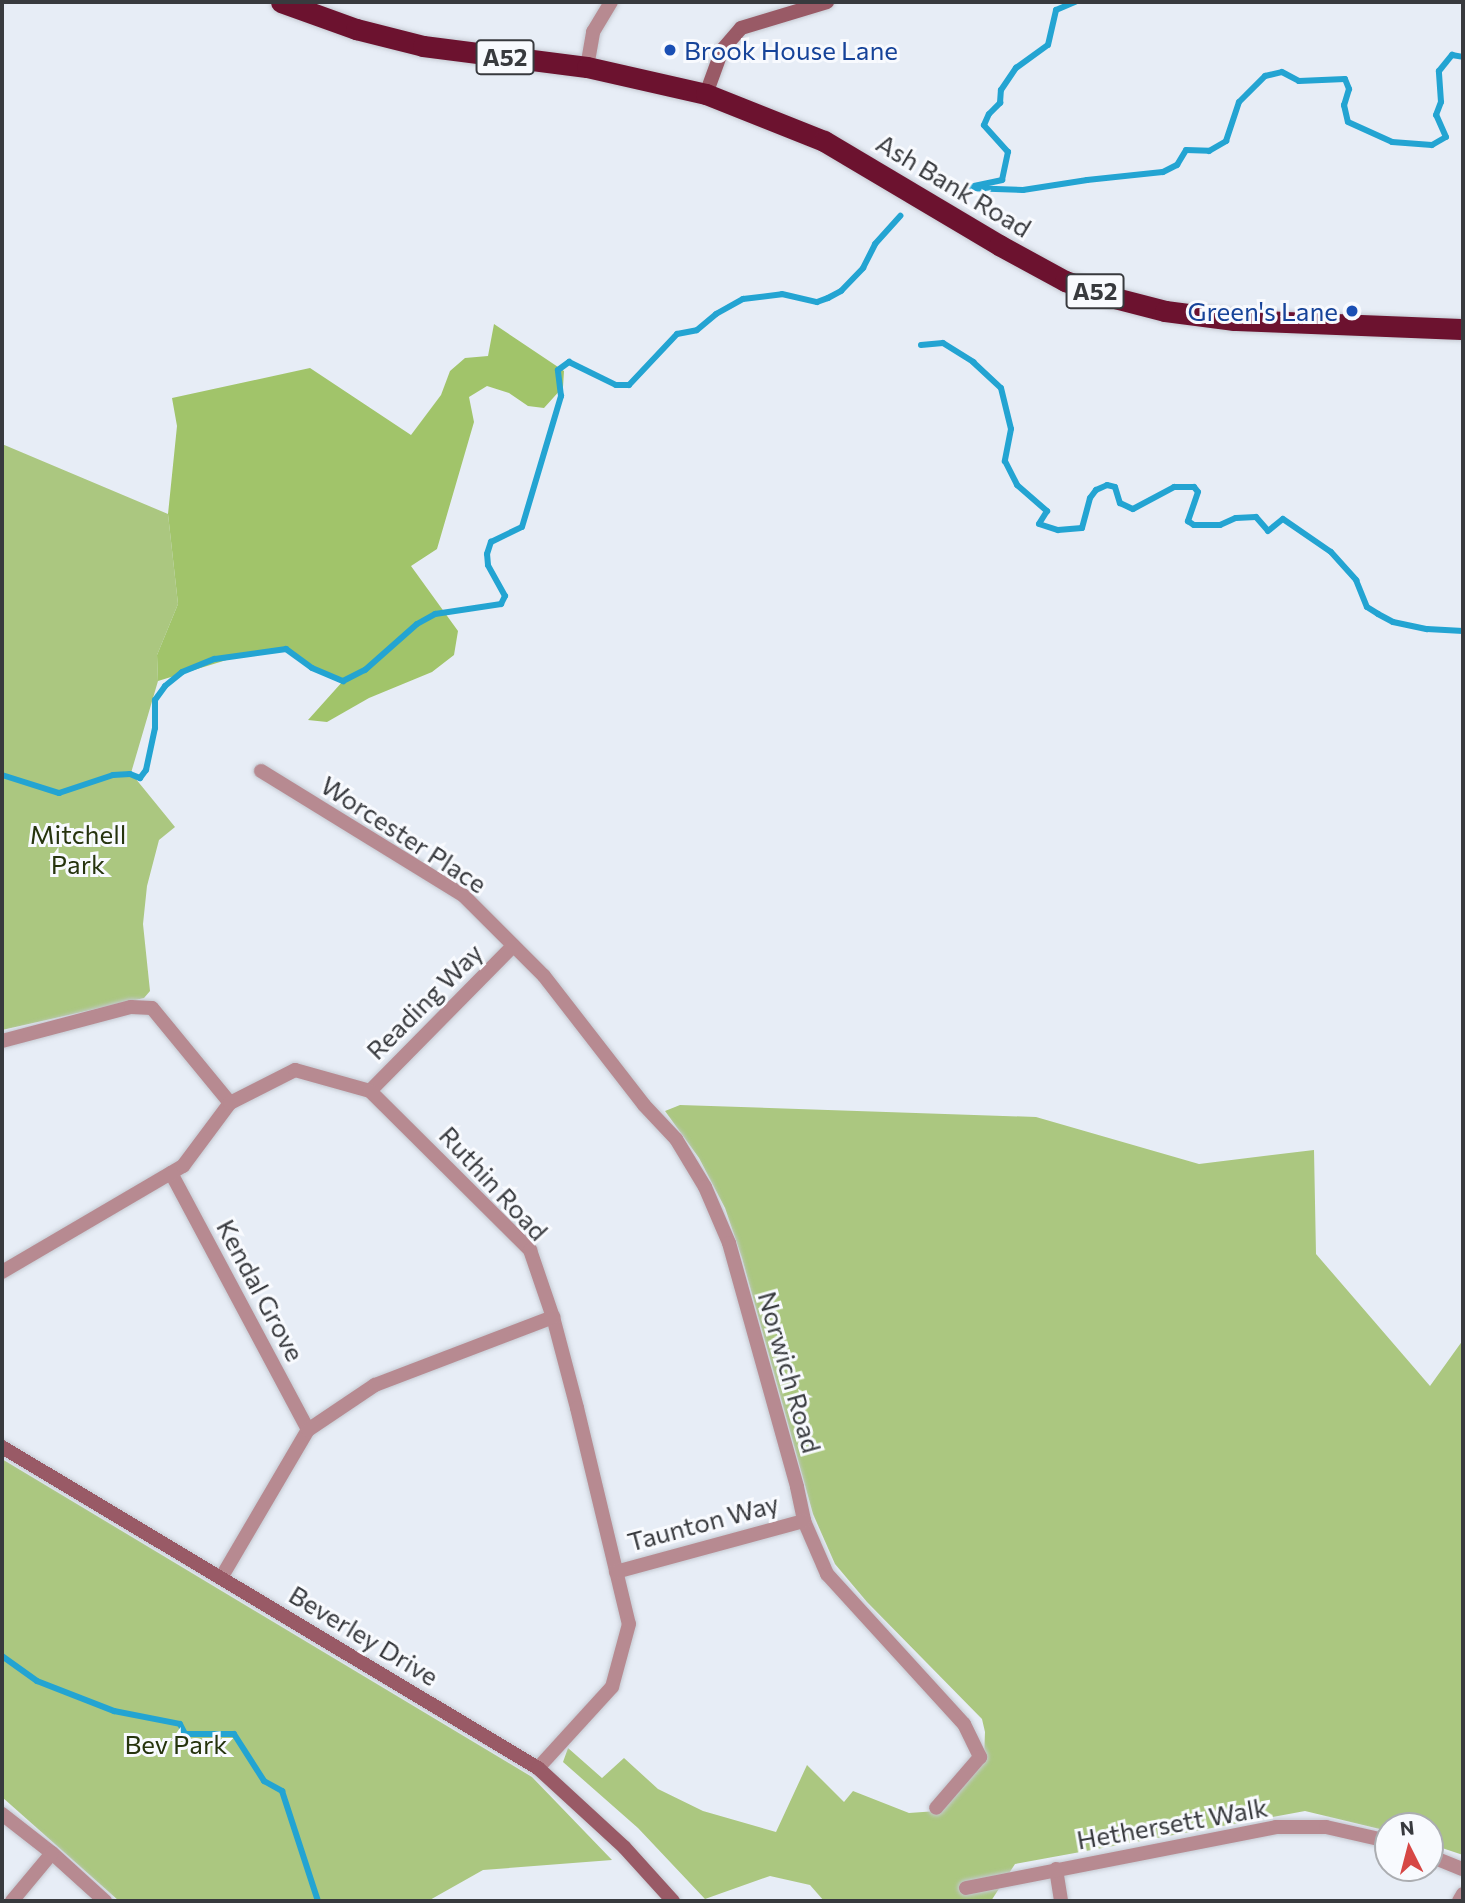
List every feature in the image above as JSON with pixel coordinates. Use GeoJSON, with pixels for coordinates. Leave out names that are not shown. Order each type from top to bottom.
{"type":"FeatureCollection","features":[{"type":"Feature","properties":{"kind":"highway","name":"Ash Bank Road"},"geometry":{"type":"LineString","coordinates":[[281,2],[356,29],[423,46],[586,67],[706,94],[824,141],[1008,250],[1065,281],[1111,298],[1165,311],[1234,320],[1463,329]]}},
{"type":"Feature","properties":{"kind":"street"},"geometry":{"type":"LineString","coordinates":[[586,67],[593,32],[611,2]]}},
{"type":"Feature","properties":{"kind":"street"},"geometry":{"type":"LineString","coordinates":[[706,94],[722,50],[730,37],[741,28],[827,2]]}},
{"type":"Feature","properties":{"kind":"street","name":"Worcester Place"},"geometry":{"type":"LineString","coordinates":[[261,771],[464,896],[513,946]]}},
{"type":"Feature","properties":{"kind":"street","name":"Reading Way"},"geometry":{"type":"LineString","coordinates":[[370,1091],[513,946]]}},
{"type":"Feature","properties":{"kind":"street","name":"Norwich Road"},"geometry":{"type":"LineString","coordinates":[[513,946],[544,976],[644,1105],[676,1139],[705,1187],[729,1243],[804,1521],[827,1574],[964,1724],[980,1757],[936,1808]]}},
{"type":"Feature","properties":{"kind":"street"},"geometry":{"type":"LineString","coordinates":[[2,1041],[131,1007],[152,1008],[230,1103]]}},
{"type":"Feature","properties":{"kind":"street","name":"Ruthin Road"},"geometry":{"type":"LineString","coordinates":[[2,1272],[183,1166],[230,1103],[295,1070],[370,1091],[530,1250],[553,1317],[629,1624],[612,1687],[538,1768]]}},
{"type":"Feature","properties":{"kind":"street","name":"Kendal Grove"},"geometry":{"type":"LineString","coordinates":[[171,1173],[308,1430]]}},
{"type":"Feature","properties":{"kind":"street"},"geometry":{"type":"LineString","coordinates":[[221,1578],[308,1430],[375,1385],[553,1317]]}},
{"type":"Feature","properties":{"kind":"street","name":"Beverley Drive"},"geometry":{"type":"LineString","coordinates":[[2,1447],[538,1768],[624,1847],[673,1901]]}},
{"type":"Feature","properties":{"kind":"street","name":"Taunton Way"},"geometry":{"type":"LineString","coordinates":[[616,1572],[804,1521]]}},
{"type":"Feature","properties":{"kind":"street"},"geometry":{"type":"LineString","coordinates":[[2,1814],[52,1853],[105,1901]]}},
{"type":"Feature","properties":{"kind":"street","name":"Hethersett Walk"},"geometry":{"type":"LineString","coordinates":[[966,1888],[1276,1827],[1326,1827],[1374,1839]]}},
{"type":"Feature","properties":{"kind":"street"},"geometry":{"type":"LineString","coordinates":[[12,1901],[52,1853]]}},
{"type":"Feature","properties":{"kind":"street"},"geometry":{"type":"LineString","coordinates":[[1444,1862],[1463,1869]]}},
{"type":"Feature","properties":{"kind":"street"},"geometry":{"type":"LineString","coordinates":[[1056,1869],[1061,1901]]}},
{"type":"Feature","properties":{"kind":"street"},"geometry":{"type":"LineString","coordinates":[[1460,1901],[1463,1894]]}},
{"type":"Feature","properties":{"kind":"green space"},"geometry":{"type":"Polygon","coordinates":[[[494,324],[564,371],[563,387],[544,408],[528,406],[509,393],[487,386],[469,397],[474,422],[437,549],[411,566],[458,631],[454,655],[432,672],[369,698],[327,722],[308,720],[343,681],[312,668],[286,649],[256,651],[158,681],[157,655],[178,604],[168,514],[177,426],[172,398],[310,368],[411,435],[441,395],[450,371],[465,358],[488,356],[494,324]]]}},
{"type":"Feature","properties":{"kind":"green space","name":"Mitchell Park"},"geometry":{"type":"Polygon","coordinates":[[[2,444],[168,514],[178,604],[157,655],[158,681],[131,773],[175,827],[159,840],[147,886],[143,924],[150,991],[144,998],[2,1030],[2,444]]]}},
{"type":"Feature","properties":{"kind":"green space"},"geometry":{"type":"Polygon","coordinates":[[[680,1105],[1036,1117],[1199,1164],[1314,1150],[1316,1254],[1430,1386],[1463,1340],[1463,1855],[1444,1849],[1444,1812],[1374,1812],[1374,1828],[1305,1811],[1015,1864],[991,1901],[824,1901],[810,1885],[770,1876],[705,1899],[638,1828],[563,1762],[568,1748],[602,1778],[624,1758],[658,1789],[703,1811],[776,1832],[807,1765],[844,1802],[853,1791],[909,1813],[937,1811],[984,1757],[985,1732],[982,1719],[867,1602],[835,1564],[813,1514],[742,1258],[725,1208],[699,1158],[665,1111],[680,1105]]]}},
{"type":"Feature","properties":{"kind":"green space","name":"Bev Park"},"geometry":{"type":"Polygon","coordinates":[[[2,1459],[532,1777],[612,1860],[483,1870],[428,1901],[119,1901],[2,1797],[2,1459]]]}},
{"type":"Feature","properties":{"kind":"waterway"},"geometry":{"type":"LineString","coordinates":[[974,186],[1002,180],[1008,152],[984,125],[989,114],[1000,103],[1001,90],[1016,68],[1048,45],[1056,10],[1075,2]]}},
{"type":"Feature","properties":{"kind":"waterway"},"geometry":{"type":"LineString","coordinates":[[966,188],[1023,190],[1163,172],[1177,165],[1186,150],[1209,151],[1226,141],[1239,102],[1265,76],[1282,72],[1299,81],[1345,79],[1349,89],[1344,105],[1348,122],[1392,142],[1432,145],[1446,137],[1436,115],[1441,102],[1439,71],[1452,55],[1463,57]]}},
{"type":"Feature","properties":{"kind":"waterway"},"geometry":{"type":"LineString","coordinates":[[2,775],[59,793],[113,775],[130,774],[140,778],[146,770],[155,728],[155,700],[165,686],[182,672],[215,659],[286,649],[312,668],[343,681],[365,670],[417,624],[435,614],[501,604],[505,596],[488,565],[487,554],[491,542],[522,527],[561,396],[558,370],[569,362],[616,385],[629,385],[677,334],[697,330],[716,314],[743,299],[782,294],[817,302],[828,298],[841,291],[863,268],[875,244],[900,216]]}},
{"type":"Feature","properties":{"kind":"waterway"},"geometry":{"type":"LineString","coordinates":[[921,345],[943,343],[973,362],[1001,388],[1011,429],[1005,461],[1017,485],[1047,511],[1039,524],[1058,530],[1082,528],[1090,498],[1096,490],[1107,485],[1115,487],[1120,503],[1133,509],[1174,487],[1194,487],[1198,492],[1188,521],[1194,525],[1220,525],[1236,518],[1256,517],[1268,531],[1283,519],[1331,552],[1356,580],[1367,607],[1378,614],[1393,622],[1427,629],[1463,631]]}},
{"type":"Feature","properties":{"kind":"waterway"},"geometry":{"type":"LineString","coordinates":[[2,1656],[37,1681],[114,1711],[180,1724],[185,1734],[234,1734],[264,1781],[282,1791],[318,1901]]}},
{"type":"Feature","properties":{"kind":"place","name":"Brook House Lane"},"geometry":{"type":"Point","coordinates":[670,50]}},
{"type":"Feature","properties":{"kind":"place","name":"Green's Lane"},"geometry":{"type":"Point","coordinates":[1352,311]}}]}
